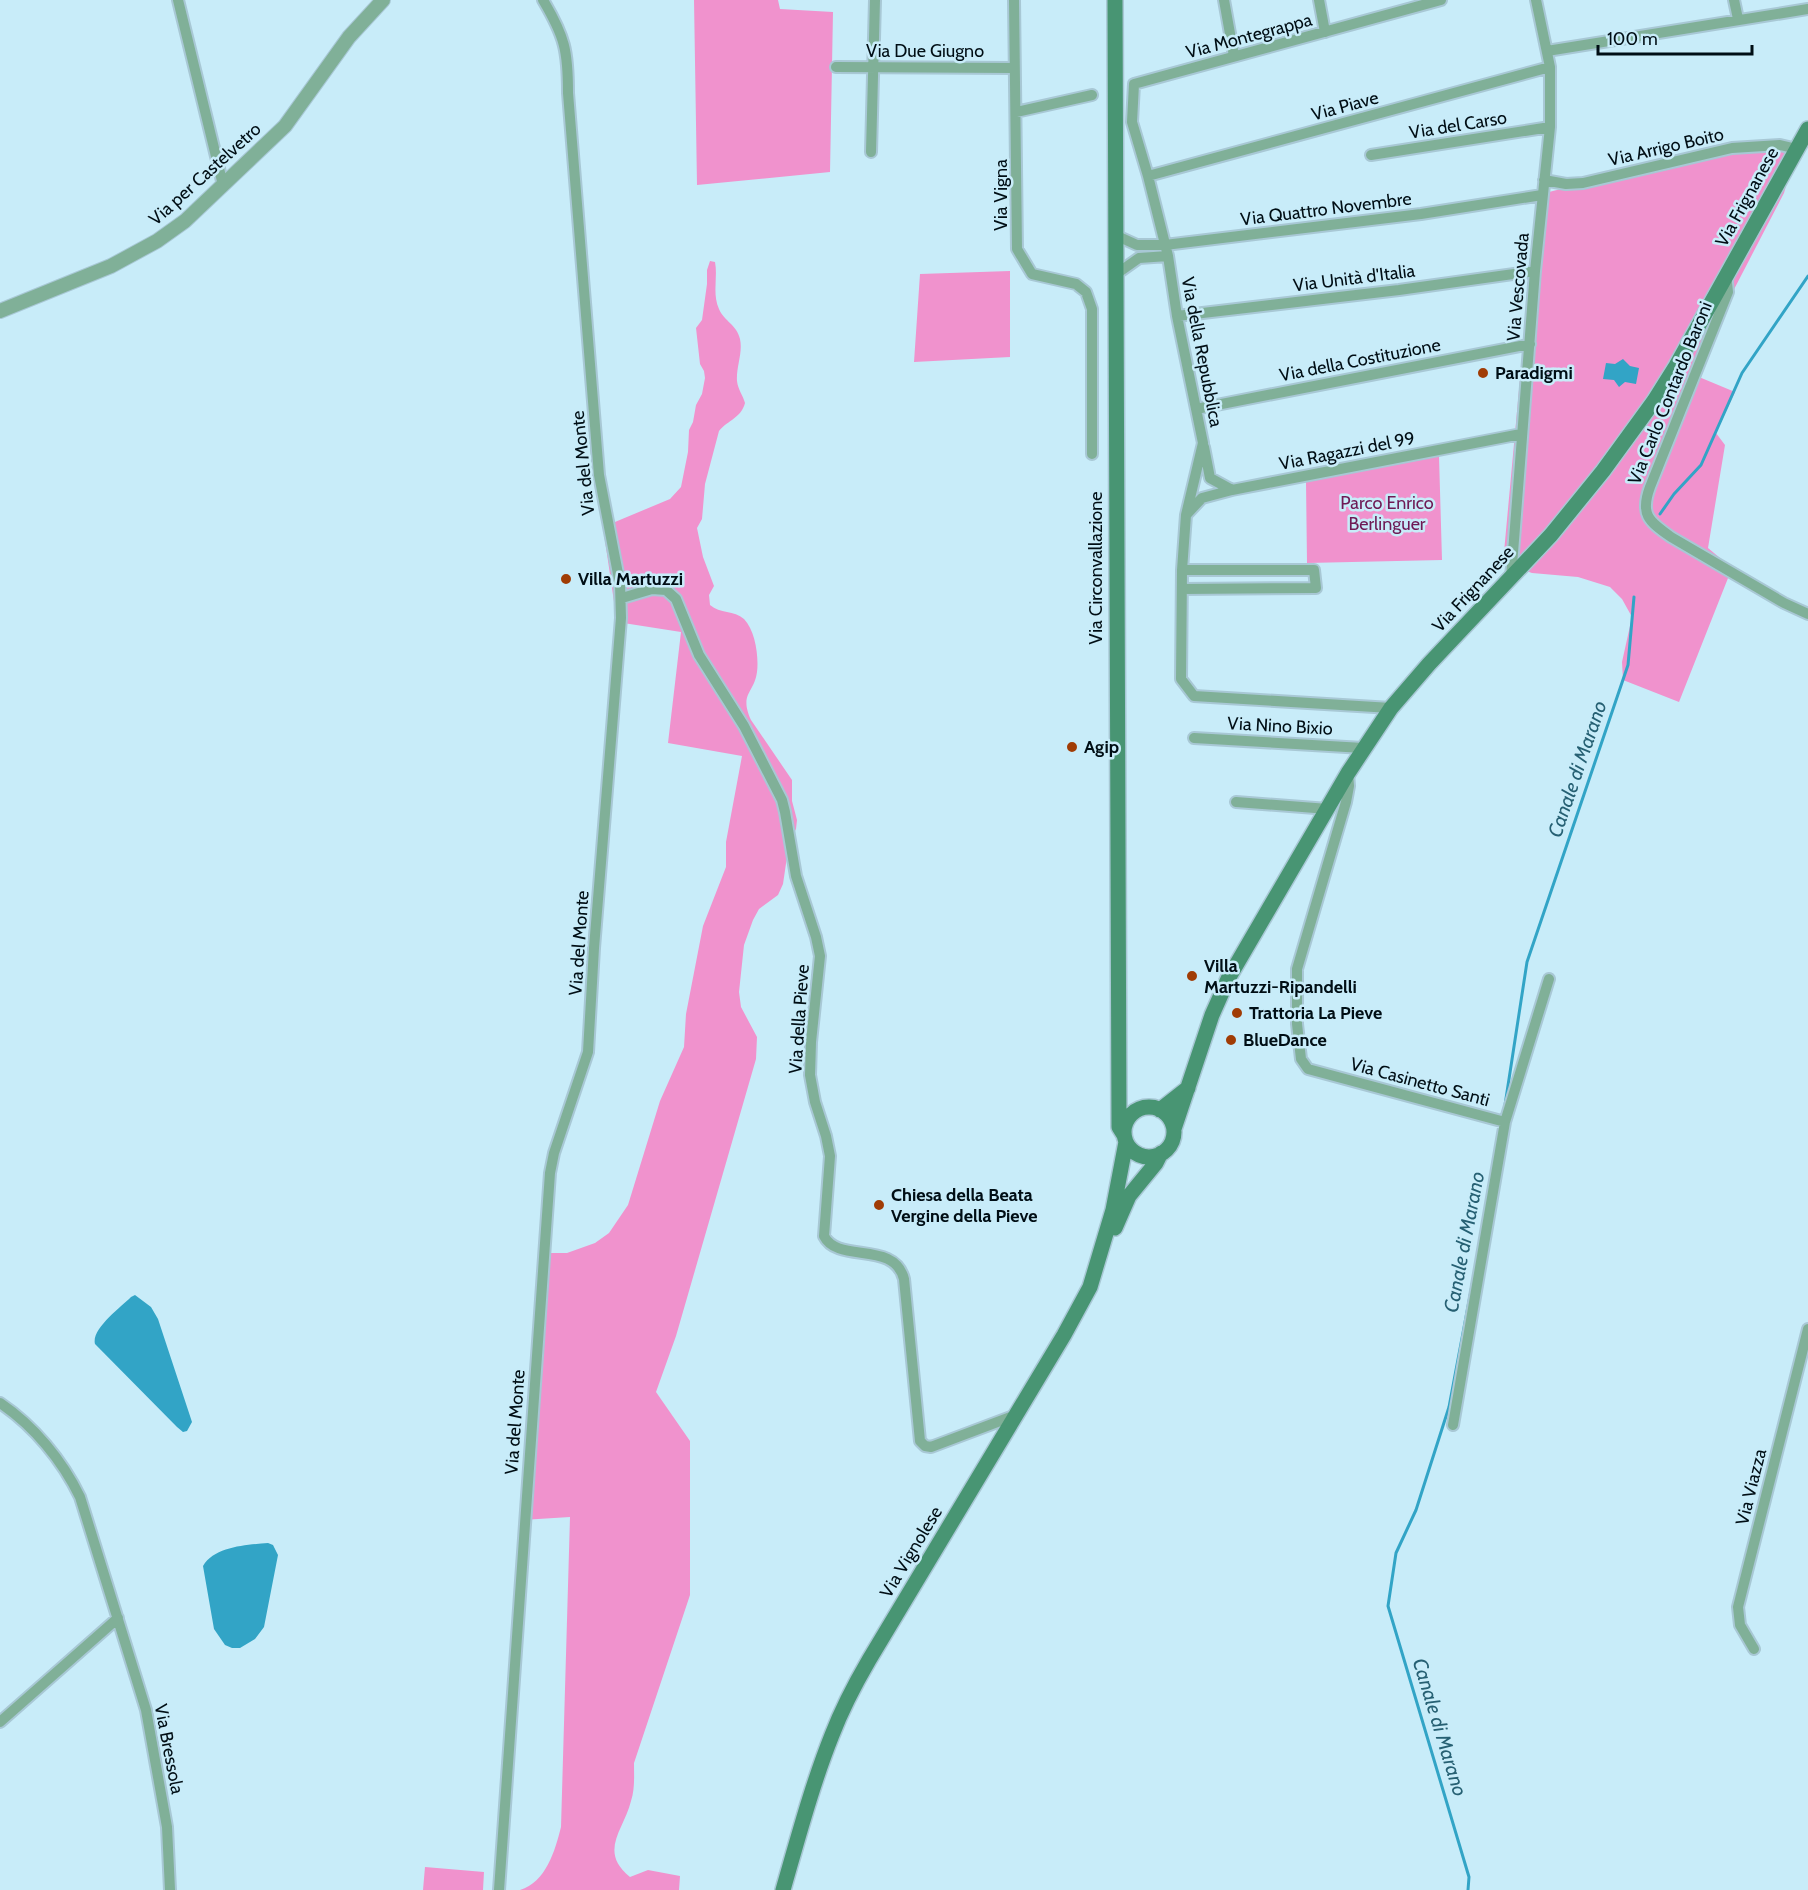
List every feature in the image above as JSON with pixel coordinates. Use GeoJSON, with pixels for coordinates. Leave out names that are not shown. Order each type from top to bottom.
{"type":"FeatureCollection","features":[{"type":"Feature","properties":{"kind":"main road","name":"Via Circonvallazione"},"geometry":{"type":"LineString","coordinates":[[1102,1248],[1113,1210],[1125,1138],[1119,1127],[1114,0]]}},
{"type":"Feature","properties":{"kind":"main road","name":"Via Frignanese"},"geometry":{"type":"LineString","coordinates":[[1174,1129],[1212,1015],[1228,979],[1363,748],[1391,708],[1558,527],[1634,429],[1676,366],[1808,129]]}},
{"type":"Feature","properties":{"kind":"main road"},"geometry":{"type":"LineString","coordinates":[[1160,1110],[1188,1088]]}},
{"type":"Feature","properties":{"kind":"main road"},"geometry":{"type":"LineString","coordinates":[[1102,1248],[1117,1226],[1129,1196],[1171,1144],[1174,1129],[1167,1115],[1160,1110],[1147,1108],[1130,1112],[1119,1096]]}},
{"type":"Feature","properties":{"kind":"main road"},"geometry":{"type":"LineString","coordinates":[[1134,1112],[1125,1126],[1125,1138],[1136,1154],[1151,1157],[1161,1154]]}},
{"type":"Feature","properties":{"kind":"main road","name":"Via Vignolese"},"geometry":{"type":"LineString","coordinates":[[783,1890],[815,1781],[846,1703],[869,1660],[1077,1312],[1089,1287],[1102,1248]]}},
{"type":"Feature","properties":{"kind":"street"},"geometry":{"type":"LineString","coordinates":[[178,0],[224,185]]}},
{"type":"Feature","properties":{"kind":"street","name":"Via per Castelvetro"},"geometry":{"type":"LineString","coordinates":[[0,311],[111,266],[143,249],[185,221],[285,126],[348,37],[383,0]]}},
{"type":"Feature","properties":{"kind":"street","name":"Via del Monte"},"geometry":{"type":"LineString","coordinates":[[499,1890],[550,1173],[554,1153],[588,1052],[622,598],[599,475],[568,93],[568,62],[561,33],[543,0]]}},
{"type":"Feature","properties":{"kind":"street"},"geometry":{"type":"LineString","coordinates":[[871,152],[875,0]]}},
{"type":"Feature","properties":{"kind":"street","name":"Via Vigna"},"geometry":{"type":"LineString","coordinates":[[1014,0],[1017,249],[1032,274],[1076,284],[1086,292],[1092,309],[1092,454]]}},
{"type":"Feature","properties":{"kind":"street"},"geometry":{"type":"LineString","coordinates":[[1224,0],[1234,56]]}},
{"type":"Feature","properties":{"kind":"street"},"geometry":{"type":"LineString","coordinates":[[1319,0],[1325,32]]}},
{"type":"Feature","properties":{"kind":"street","name":"Via Montegrappa"},"geometry":{"type":"LineString","coordinates":[[1134,84],[1325,32],[1400,6],[1441,0]]}},
{"type":"Feature","properties":{"kind":"street","name":"Via Vescovada"},"geometry":{"type":"LineString","coordinates":[[1511,578],[1535,271],[1551,127],[1550,67],[1536,0]]}},
{"type":"Feature","properties":{"kind":"street"},"geometry":{"type":"LineString","coordinates":[[1734,0],[1738,19]]}},
{"type":"Feature","properties":{"kind":"street"},"geometry":{"type":"LineString","coordinates":[[1547,51],[1808,9]]}},
{"type":"Feature","properties":{"kind":"street","name":"Via Due Giugno"},"geometry":{"type":"LineString","coordinates":[[836,67],[1014,68]]}},
{"type":"Feature","properties":{"kind":"street","name":"Via Piave"},"geometry":{"type":"LineString","coordinates":[[1148,176],[1550,67]]}},
{"type":"Feature","properties":{"kind":"street","name":"Via della Repubblica"},"geometry":{"type":"LineString","coordinates":[[1134,84],[1132,122],[1166,250],[1203,443],[1186,515],[1182,570],[1181,679],[1194,696],[1391,708]]}},
{"type":"Feature","properties":{"kind":"street"},"geometry":{"type":"LineString","coordinates":[[1016,112],[1092,95]]}},
{"type":"Feature","properties":{"kind":"street","name":"Via del Carso"},"geometry":{"type":"LineString","coordinates":[[1371,155],[1551,127]]}},
{"type":"Feature","properties":{"kind":"street","name":"Via Arrigo Boito"},"geometry":{"type":"LineString","coordinates":[[1544,180],[1566,184],[1583,183],[1740,147],[1780,145],[1797,149]]}},
{"type":"Feature","properties":{"kind":"street","name":"Via Quattro Novembre"},"geometry":{"type":"LineString","coordinates":[[1115,235],[1137,245],[1166,250],[1542,195]]}},
{"type":"Feature","properties":{"kind":"street"},"geometry":{"type":"LineString","coordinates":[[1115,275],[1139,258],[1166,250]]}},
{"type":"Feature","properties":{"kind":"street","name":"Via Unità d'Italia"},"geometry":{"type":"LineString","coordinates":[[1177,316],[1399,290],[1535,271]]}},
{"type":"Feature","properties":{"kind":"street","name":"Via Carlo Contardo Baroni"},"geometry":{"type":"LineString","coordinates":[[1726,274],[1728,292],[1650,487],[1644,506],[1645,512],[1654,524],[1671,537],[1784,603],[1808,614]]}},
{"type":"Feature","properties":{"kind":"street","name":"Via della Costituzione"},"geometry":{"type":"LineString","coordinates":[[1196,409],[1530,344]]}},
{"type":"Feature","properties":{"kind":"street","name":"Via Ragazzi del 99"},"geometry":{"type":"LineString","coordinates":[[1186,515],[1202,498],[1232,490],[1521,434]]}},
{"type":"Feature","properties":{"kind":"street"},"geometry":{"type":"LineString","coordinates":[[1203,443],[1210,478],[1232,490]]}},
{"type":"Feature","properties":{"kind":"street"},"geometry":{"type":"LineString","coordinates":[[1182,570],[1314,570],[1316,588],[1182,589]]}},
{"type":"Feature","properties":{"kind":"street","name":"Via della Pieve"},"geometry":{"type":"LineString","coordinates":[[622,598],[652,589],[666,590],[676,598],[699,655],[744,726],[782,800],[796,876],[820,956],[810,1075],[830,1156],[824,1236],[832,1246],[889,1259],[901,1268],[921,1442],[931,1448],[1016,1415]]}},
{"type":"Feature","properties":{"kind":"street","name":"Via Nino Bixio"},"geometry":{"type":"LineString","coordinates":[[1194,738],[1363,748]]}},
{"type":"Feature","properties":{"kind":"street","name":"Via Casinetto Santi"},"geometry":{"type":"LineString","coordinates":[[1348,773],[1349,786],[1346,802],[1297,969],[1297,1024],[1303,1063],[1308,1069],[1502,1121]]}},
{"type":"Feature","properties":{"kind":"street"},"geometry":{"type":"LineString","coordinates":[[1236,802],[1328,809]]}},
{"type":"Feature","properties":{"kind":"street","name":"Via Casinetto Santi"},"geometry":{"type":"LineString","coordinates":[[1453,1425],[1502,1121],[1549,979]]}},
{"type":"Feature","properties":{"kind":"street","name":"Via Viazza"},"geometry":{"type":"LineString","coordinates":[[1754,1649],[1740,1625],[1738,1607],[1808,1329]]}},
{"type":"Feature","properties":{"kind":"street","name":"Via Bressola"},"geometry":{"type":"LineString","coordinates":[[0,1403],[22,1420],[63,1465],[80,1497],[148,1722],[167,1827],[170,1890]]}},
{"type":"Feature","properties":{"kind":"street"},"geometry":{"type":"LineString","coordinates":[[0,1722],[118,1618]]}},
{"type":"Feature","properties":{"kind":"green space"},"geometry":{"type":"Polygon","coordinates":[[[694,0],[778,0],[780,9],[833,12],[830,172],[697,185],[694,0]]]}},
{"type":"Feature","properties":{"kind":"green space"},"geometry":{"type":"Polygon","coordinates":[[[1736,145],[1797,147],[1784,193],[1729,299],[1699,377],[1735,392],[1716,433],[1725,445],[1708,548],[1732,568],[1679,702],[1623,680],[1622,662],[1632,617],[1622,599],[1610,587],[1578,577],[1532,573],[1503,563],[1537,195],[1736,145]]]}},
{"type":"Feature","properties":{"kind":"green space"},"geometry":{"type":"Polygon","coordinates":[[[710,261],[715,262],[716,297],[719,309],[736,330],[740,339],[737,381],[745,403],[737,416],[719,431],[705,484],[702,519],[697,528],[703,557],[714,586],[709,595],[710,605],[718,610],[740,616],[751,630],[757,651],[757,672],[746,704],[751,720],[792,780],[792,801],[797,820],[796,829],[789,843],[783,884],[778,895],[759,909],[744,945],[739,992],[741,1007],[757,1037],[756,1059],[676,1336],[656,1392],[690,1441],[690,1595],[634,1763],[632,1796],[614,1849],[621,1867],[630,1877],[648,1870],[680,1876],[679,1890],[520,1890],[529,1886],[543,1873],[556,1846],[561,1827],[570,1517],[522,1520],[547,1253],[567,1253],[595,1243],[609,1233],[628,1205],[660,1101],[684,1047],[686,1014],[703,926],[726,867],[726,842],[742,756],[668,743],[681,632],[617,622],[603,527],[670,499],[681,487],[688,452],[689,430],[696,405],[702,394],[705,378],[700,364],[696,328],[702,320],[710,261]]]}},
{"type":"Feature","properties":{"kind":"green space"},"geometry":{"type":"Polygon","coordinates":[[[1010,271],[1010,357],[914,362],[920,274],[1010,271]]]}},
{"type":"Feature","properties":{"kind":"green space","name":"Parco Enrico Berlinguer"},"geometry":{"type":"Polygon","coordinates":[[[1439,456],[1442,560],[1307,563],[1306,481],[1439,456]]]}},
{"type":"Feature","properties":{"kind":"green space"},"geometry":{"type":"Polygon","coordinates":[[[425,1867],[484,1872],[483,1890],[423,1890],[425,1867]]]}},
{"type":"Feature","properties":{"kind":"water"},"geometry":{"type":"Polygon","coordinates":[[[1623,359],[1630,366],[1639,368],[1636,384],[1625,382],[1619,387],[1614,380],[1603,379],[1606,363],[1615,364],[1623,359]]]}},
{"type":"Feature","properties":{"kind":"water"},"geometry":{"type":"Polygon","coordinates":[[[135,1295],[151,1307],[158,1319],[192,1422],[187,1431],[183,1432],[177,1427],[95,1344],[95,1338],[102,1325],[135,1295]]]}},
{"type":"Feature","properties":{"kind":"water"},"geometry":{"type":"Polygon","coordinates":[[[268,1543],[273,1545],[278,1555],[264,1627],[255,1639],[240,1648],[232,1648],[225,1645],[214,1629],[203,1566],[208,1559],[223,1550],[268,1543]]]}},
{"type":"Feature","properties":{"kind":"waterway","name":"Canale di Marano"},"geometry":{"type":"LineString","coordinates":[[1660,514],[1674,494],[1701,465],[1742,373],[1808,276]]}},
{"type":"Feature","properties":{"kind":"waterway","name":"Canale di Marano"},"geometry":{"type":"LineString","coordinates":[[1505,1105],[1527,962],[1628,665],[1634,597]]}},
{"type":"Feature","properties":{"kind":"waterway","name":"Canale di Marano"},"geometry":{"type":"LineString","coordinates":[[1468,1890],[1469,1877],[1388,1606],[1396,1553],[1416,1510],[1449,1407],[1473,1280]]}},
{"type":"Feature","properties":{"kind":"place","name":"Paradigmi"},"geometry":{"type":"Point","coordinates":[1483,373]}},
{"type":"Feature","properties":{"kind":"place","name":"Villa Martuzzi"},"geometry":{"type":"Point","coordinates":[566,579]}},
{"type":"Feature","properties":{"kind":"place","name":"Agip"},"geometry":{"type":"Point","coordinates":[1072,747]}},
{"type":"Feature","properties":{"kind":"place","name":"Villa Martuzzi-Ripandelli"},"geometry":{"type":"Point","coordinates":[1192,976]}},
{"type":"Feature","properties":{"kind":"place","name":"Trattoria La Pieve"},"geometry":{"type":"Point","coordinates":[1237,1013]}},
{"type":"Feature","properties":{"kind":"place","name":"BlueDance"},"geometry":{"type":"Point","coordinates":[1231,1040]}},
{"type":"Feature","properties":{"kind":"place","name":"Chiesa della Beata Vergine della Pieve"},"geometry":{"type":"Point","coordinates":[879,1205]}}]}
